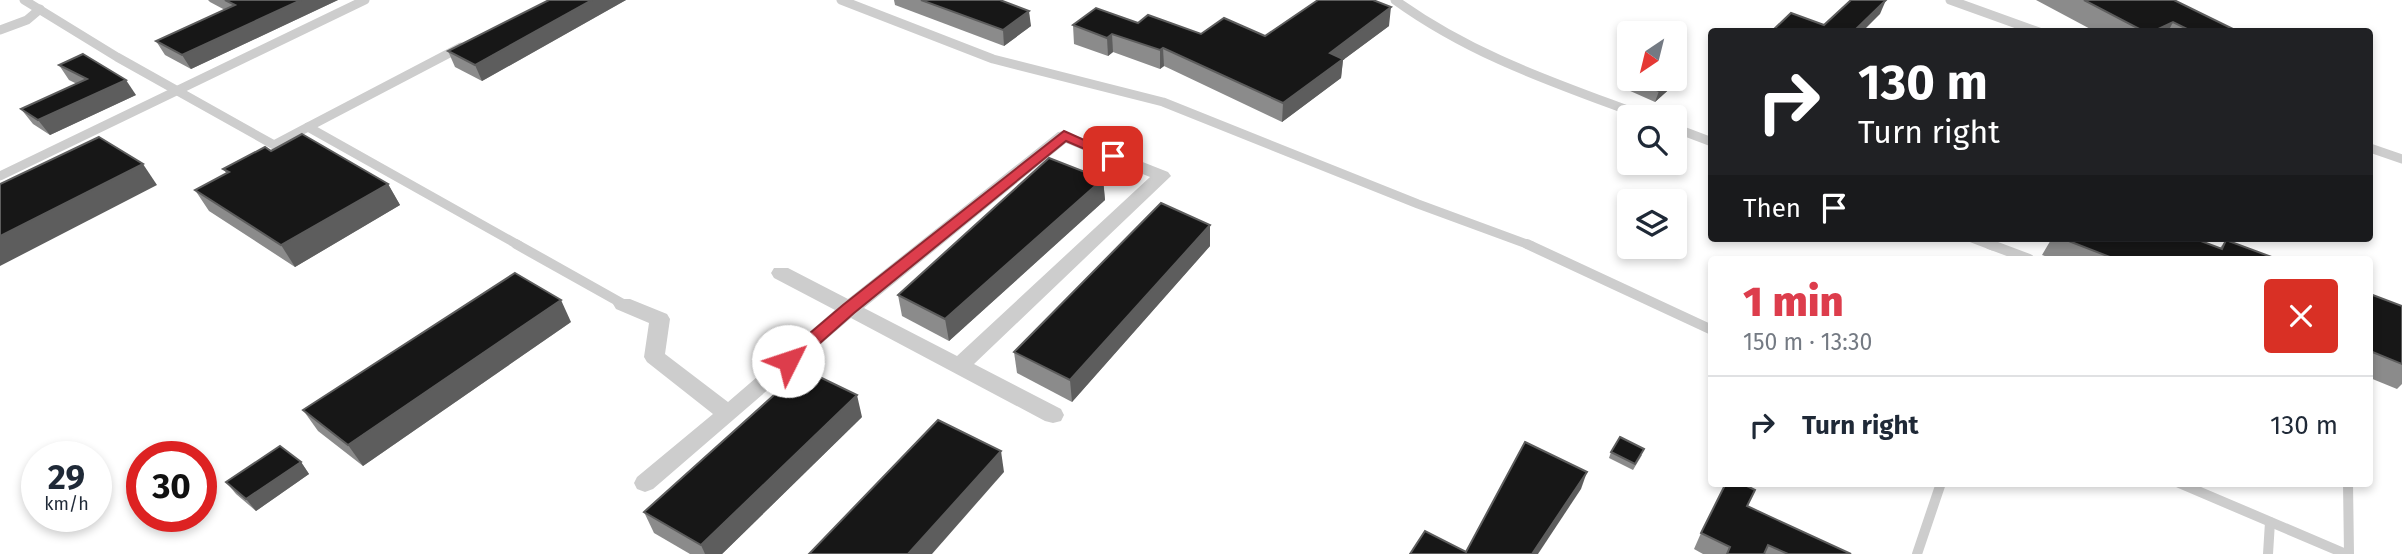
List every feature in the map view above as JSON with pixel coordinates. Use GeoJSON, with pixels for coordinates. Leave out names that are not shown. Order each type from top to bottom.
{"type":"FeatureCollection","features":[{"type":"Feature","properties":{"kind":"street"},"geometry":{"type":"LineString","coordinates":[[645,483],[849,309],[1064,136],[1162,176],[959,366]]}},
{"type":"Feature","properties":{"kind":"street"},"geometry":{"type":"LineString","coordinates":[[781,272],[1054,415]]}},
{"type":"Feature","properties":{"kind":"street"},"geometry":{"type":"LineString","coordinates":[[622,304],[660,319],[654,357],[728,414]]}},
{"type":"Feature","properties":{"kind":"lane"},"geometry":{"type":"LineString","coordinates":[[24,0],[274,145],[466,45]]}},
{"type":"Feature","properties":{"kind":"lane"},"geometry":{"type":"LineString","coordinates":[[0,176],[365,0]]}},
{"type":"Feature","properties":{"kind":"lane"},"geometry":{"type":"LineString","coordinates":[[841,0],[993,59],[1163,102],[1418,204],[1549,252],[1598,278],[1708,328]]}},
{"type":"Feature","properties":{"kind":"lane"},"geometry":{"type":"LineString","coordinates":[[1395,0],[1434,28],[1501,62],[1617,106]]}},
{"type":"Feature","properties":{"kind":"lane"},"geometry":{"type":"LineString","coordinates":[[1950,0],[2028,28]]}},
{"type":"Feature","properties":{"kind":"lane"},"geometry":{"type":"LineString","coordinates":[[0,30],[27,20],[40,9]]}},
{"type":"Feature","properties":{"kind":"lane"},"geometry":{"type":"LineString","coordinates":[[308,127],[622,304]]}},
{"type":"Feature","properties":{"kind":"lane"},"geometry":{"type":"LineString","coordinates":[[1687,133],[1708,140]]}},
{"type":"Feature","properties":{"kind":"lane"},"geometry":{"type":"LineString","coordinates":[[2373,149],[2402,159]]}},
{"type":"Feature","properties":{"kind":"lane"},"geometry":{"type":"LineString","coordinates":[[1983,242],[2021,256]]}},
{"type":"Feature","properties":{"kind":"lane"},"geometry":{"type":"LineString","coordinates":[[1917,554],[1940,487]]}},
{"type":"Feature","properties":{"kind":"lane"},"geometry":{"type":"LineString","coordinates":[[2188,487],[2348,554],[2348,487]]}},
{"type":"Feature","properties":{"kind":"lane"},"geometry":{"type":"LineString","coordinates":[[2268,554],[2270,522]]}},
{"type":"Feature","properties":{"kind":"building"},"geometry":{"type":"Polygon","coordinates":[[[225,0],[301,0],[182,55],[156,41],[235,5],[225,0]]]}},
{"type":"Feature","properties":{"kind":"building"},"geometry":{"type":"Polygon","coordinates":[[[549,0],[592,0],[475,65],[448,51],[549,0]]]}},
{"type":"Feature","properties":{"kind":"building"},"geometry":{"type":"Polygon","coordinates":[[[921,0],[1000,0],[1029,11],[1003,30],[921,0]]]}},
{"type":"Feature","properties":{"kind":"building"},"geometry":{"type":"Polygon","coordinates":[[[1318,0],[1373,0],[1391,7],[1330,53],[1343,59],[1283,103],[1163,48],[1160,50],[1112,34],[1107,38],[1073,25],[1096,8],[1138,23],[1148,15],[1201,34],[1224,18],[1265,36],[1318,0]]]}},
{"type":"Feature","properties":{"kind":"building"},"geometry":{"type":"Polygon","coordinates":[[[1851,0],[1886,0],[1857,28],[1775,28],[1791,13],[1824,25],[1851,0]]]}},
{"type":"Feature","properties":{"kind":"building"},"geometry":{"type":"Polygon","coordinates":[[[2084,0],[2174,0],[2231,28],[2185,28],[2173,22],[2160,28],[2137,28],[2084,0]]]}},
{"type":"Feature","properties":{"kind":"building"},"geometry":{"type":"Polygon","coordinates":[[[83,54],[126,80],[38,120],[21,109],[87,79],[59,65],[83,54]]]}},
{"type":"Feature","properties":{"kind":"building"},"geometry":{"type":"Polygon","coordinates":[[[302,134],[388,184],[281,245],[195,190],[229,172],[223,169],[265,147],[271,151],[302,134]]]}},
{"type":"Feature","properties":{"kind":"building"},"geometry":{"type":"Polygon","coordinates":[[[99,137],[143,164],[0,236],[0,184],[99,137]]]}},
{"type":"Feature","properties":{"kind":"building"},"geometry":{"type":"Polygon","coordinates":[[[1049,158],[1103,179],[945,319],[898,295],[1049,158]]]}},
{"type":"Feature","properties":{"kind":"building"},"geometry":{"type":"Polygon","coordinates":[[[1161,203],[1210,225],[1070,380],[1014,352],[1161,203]]]}},
{"type":"Feature","properties":{"kind":"building"},"geometry":{"type":"Polygon","coordinates":[[[2071,242],[2204,242],[2222,249],[2225,242],[2231,242],[2269,256],[2107,256],[2071,242]]]}},
{"type":"Feature","properties":{"kind":"building"},"geometry":{"type":"Polygon","coordinates":[[[515,273],[561,300],[348,445],[303,410],[515,273]]]}},
{"type":"Feature","properties":{"kind":"building"},"geometry":{"type":"Polygon","coordinates":[[[2373,295],[2402,306],[2402,364],[2373,352],[2373,295]]]}},
{"type":"Feature","properties":{"kind":"building"},"geometry":{"type":"Polygon","coordinates":[[[803,369],[857,395],[701,545],[644,512],[803,369]]]}},
{"type":"Feature","properties":{"kind":"building"},"geometry":{"type":"Polygon","coordinates":[[[938,420],[1001,451],[908,554],[809,554],[938,420]]]}},
{"type":"Feature","properties":{"kind":"building"},"geometry":{"type":"Polygon","coordinates":[[[1620,437],[1644,449],[1635,464],[1611,452],[1620,437]]]}},
{"type":"Feature","properties":{"kind":"building"},"geometry":{"type":"Polygon","coordinates":[[[1525,442],[1587,472],[1532,554],[1410,554],[1425,531],[1466,552],[1525,442]]]}},
{"type":"Feature","properties":{"kind":"building"},"geometry":{"type":"Polygon","coordinates":[[[280,446],[301,462],[246,499],[226,482],[280,446]]]}},
{"type":"Feature","properties":{"kind":"building"},"geometry":{"type":"Polygon","coordinates":[[[1724,487],[1749,487],[1755,490],[1747,506],[1851,554],[1788,554],[1768,545],[1764,554],[1727,554],[1730,547],[1701,533],[1724,487]]]}},
{"type":"Feature","properties":{"kind":"route"},"geometry":{"type":"LineString","coordinates":[[788,361],[1064,136],[1113,156]]}}]}
